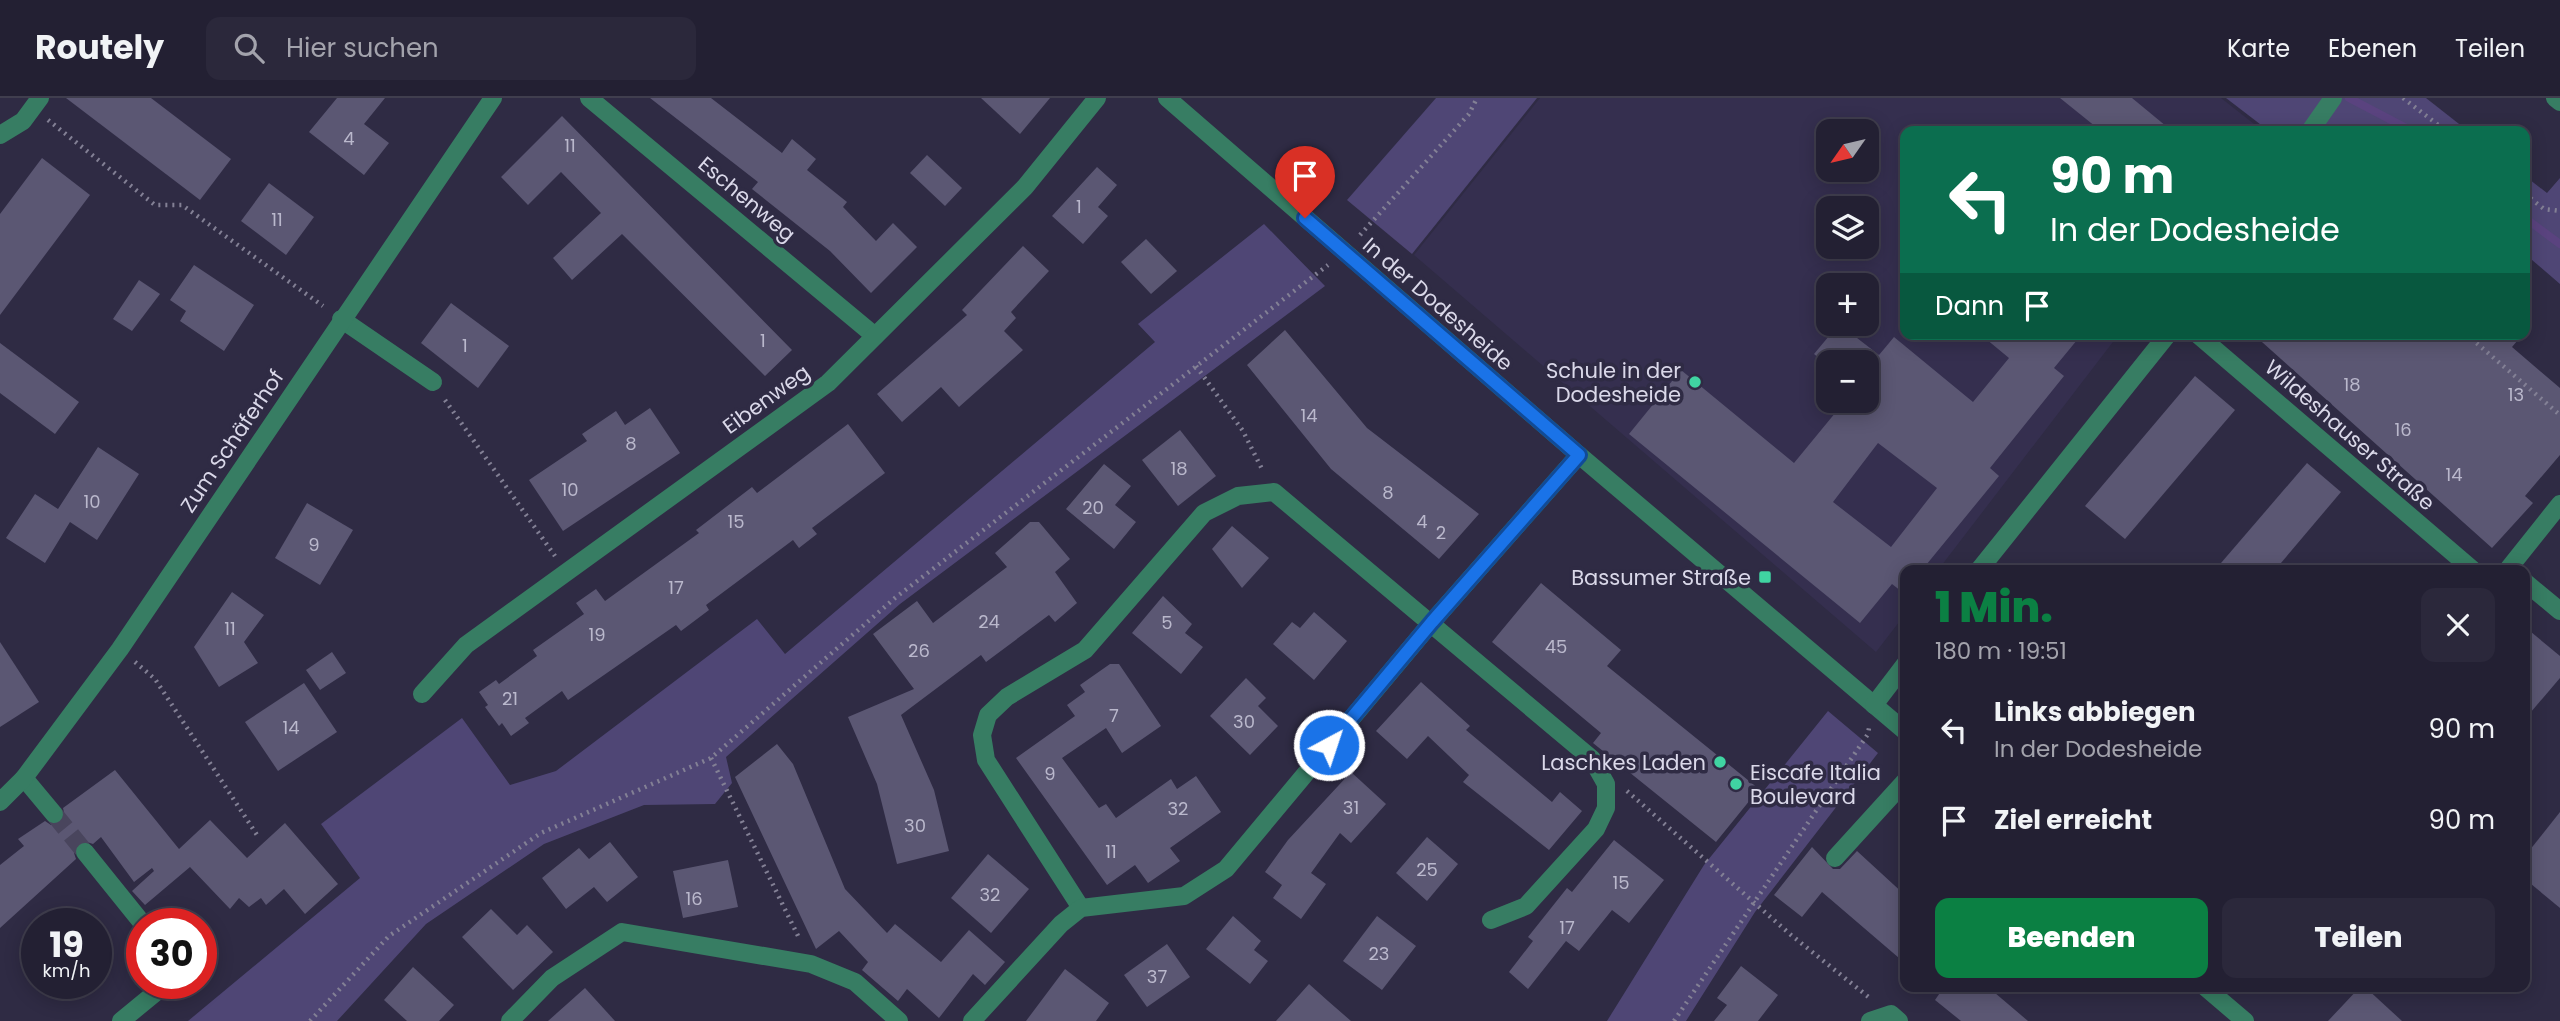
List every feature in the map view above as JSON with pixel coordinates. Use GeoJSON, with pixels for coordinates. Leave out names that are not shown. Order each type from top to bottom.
{"type":"FeatureCollection","features":[{"type":"Feature","properties":{"kind":"street","name":"Zum Schäferhof"},"geometry":{"type":"LineString","coordinates":[[0,802],[24,778],[120,649],[493,98]]}},
{"type":"Feature","properties":{"kind":"street","name":"Eschenweg"},"geometry":{"type":"LineString","coordinates":[[589,98],[875,336]]}},
{"type":"Feature","properties":{"kind":"street","name":"Eibenweg"},"geometry":{"type":"LineString","coordinates":[[422,694],[466,645],[828,383],[1025,187],[1097,98]]}},
{"type":"Feature","properties":{"kind":"street","name":"In der Dodesheide"},"geometry":{"type":"LineString","coordinates":[[1167,98],[1579,455],[1900,727]]}},
{"type":"Feature","properties":{"kind":"street"},"geometry":{"type":"LineString","coordinates":[[2555,98],[2560,102]]}},
{"type":"Feature","properties":{"kind":"street"},"geometry":{"type":"LineString","coordinates":[[2313,126],[2333,99]]}},
{"type":"Feature","properties":{"kind":"street"},"geometry":{"type":"LineString","coordinates":[[0,135],[23,121],[36,103]]}},
{"type":"Feature","properties":{"kind":"street"},"geometry":{"type":"LineString","coordinates":[[341,319],[433,382]]}},
{"type":"Feature","properties":{"kind":"street"},"geometry":{"type":"LineString","coordinates":[[1983,565],[2163,340]]}},
{"type":"Feature","properties":{"kind":"street","name":"Wildeshauser Straße"},"geometry":{"type":"LineString","coordinates":[[2204,340],[2467,565]]}},
{"type":"Feature","properties":{"kind":"street"},"geometry":{"type":"LineString","coordinates":[[972,1021],[1061,924],[1081,908],[1184,897],[1226,869],[1432,622],[1579,455]]}},
{"type":"Feature","properties":{"kind":"street"},"geometry":{"type":"LineString","coordinates":[[1081,908],[986,760],[982,735],[988,715],[1007,698],[1085,650],[1204,513],[1238,496],[1274,492],[1592,759],[1606,784],[1606,808],[1596,829],[1526,906],[1490,920]]}},
{"type":"Feature","properties":{"kind":"street"},"geometry":{"type":"LineString","coordinates":[[2511,565],[2560,504]]}},
{"type":"Feature","properties":{"kind":"street"},"geometry":{"type":"LineString","coordinates":[[2530,586],[2560,611]]}},
{"type":"Feature","properties":{"kind":"street"},"geometry":{"type":"LineString","coordinates":[[1874,705],[1900,671]]}},
{"type":"Feature","properties":{"kind":"street"},"geometry":{"type":"LineString","coordinates":[[24,778],[54,814]]}},
{"type":"Feature","properties":{"kind":"street"},"geometry":{"type":"LineString","coordinates":[[1835,858],[1900,787]]}},
{"type":"Feature","properties":{"kind":"street"},"geometry":{"type":"LineString","coordinates":[[85,852],[130,908]]}},
{"type":"Feature","properties":{"kind":"street"},"geometry":{"type":"LineString","coordinates":[[510,1021],[552,978],[622,933],[811,964],[855,982],[898,1021]]}},
{"type":"Feature","properties":{"kind":"street"},"geometry":{"type":"LineString","coordinates":[[2211,992],[2245,1021]]}},
{"type":"Feature","properties":{"kind":"street"},"geometry":{"type":"LineString","coordinates":[[121,1021],[148,999]]}},
{"type":"Feature","properties":{"kind":"street"},"geometry":{"type":"LineString","coordinates":[[1870,1021],[1895,1018]]}},
{"type":"Feature","properties":{"kind":"path"},"geometry":{"type":"LineString","coordinates":[[310,1021],[388,936],[541,833],[711,758],[895,598],[1344,252],[1469,114],[1477,98]]}},
{"type":"Feature","properties":{"kind":"path"},"geometry":{"type":"LineString","coordinates":[[2403,98],[2439,126]]}},
{"type":"Feature","properties":{"kind":"path"},"geometry":{"type":"LineString","coordinates":[[36,103],[155,205],[182,205],[341,319]]}},
{"type":"Feature","properties":{"kind":"path"},"geometry":{"type":"LineString","coordinates":[[2530,198],[2544,209],[2560,211]]}},
{"type":"Feature","properties":{"kind":"path"},"geometry":{"type":"LineString","coordinates":[[2473,340],[2560,415]]}},
{"type":"Feature","properties":{"kind":"path"},"geometry":{"type":"LineString","coordinates":[[1196,366],[1243,431],[1274,492]]}},
{"type":"Feature","properties":{"kind":"path"},"geometry":{"type":"LineString","coordinates":[[433,382],[565,571]]}},
{"type":"Feature","properties":{"kind":"path"},"geometry":{"type":"LineString","coordinates":[[120,649],[155,679],[257,835]]}},
{"type":"Feature","properties":{"kind":"path"},"geometry":{"type":"LineString","coordinates":[[1674,1021],[1868,734],[1874,705]]}},
{"type":"Feature","properties":{"kind":"path"},"geometry":{"type":"LineString","coordinates":[[711,758],[811,964]]}},
{"type":"Feature","properties":{"kind":"path"},"geometry":{"type":"LineString","coordinates":[[1606,784],[1625,789],[1895,1018]]}},
{"type":"Feature","properties":{"kind":"shaded area"},"geometry":{"type":"Polygon","coordinates":[[[1436,98],[1537,98],[1412,254],[1347,200],[1436,98]]]}},
{"type":"Feature","properties":{"kind":"shaded area","name":"Schule in der Dodesheide"},"geometry":{"type":"Polygon","coordinates":[[[1540,98],[2221,98],[2257,126],[1900,126],[1900,340],[2114,340],[1942,565],[1900,565],[1900,621],[1876,652],[1414,255],[1540,98]]]}},
{"type":"Feature","properties":{"kind":"shaded area"},"geometry":{"type":"Polygon","coordinates":[[[2226,98],[2426,98],[2462,126],[2262,126],[2226,98]]]}},
{"type":"Feature","properties":{"kind":"shaded area"},"geometry":{"type":"Polygon","coordinates":[[[2560,178],[2560,284],[2530,258],[2530,180],[2547,193],[2560,178]]]}},
{"type":"Feature","properties":{"kind":"shaded area"},"geometry":{"type":"Polygon","coordinates":[[[1264,224],[1325,286],[900,604],[726,757],[732,783],[715,804],[644,805],[544,844],[426,924],[337,1021],[188,1021],[360,878],[321,824],[462,718],[510,785],[556,771],[757,619],[785,654],[1155,342],[1138,324],[1264,224]]]}},
{"type":"Feature","properties":{"kind":"shaded area"},"geometry":{"type":"Polygon","coordinates":[[[1828,711],[1878,753],[1755,912],[1686,1021],[1607,1021],[1704,865],[1828,711]]]}},
{"type":"Feature","properties":{"kind":"building"},"geometry":{"type":"Polygon","coordinates":[[[66,98],[151,98],[231,159],[200,200],[66,98]]]}},
{"type":"Feature","properties":{"kind":"building"},"geometry":{"type":"Polygon","coordinates":[[[337,98],[385,98],[364,124],[389,143],[364,175],[309,132],[337,98]]]}},
{"type":"Feature","properties":{"kind":"building"},"geometry":{"type":"Polygon","coordinates":[[[650,98],[711,98],[782,153],[792,139],[816,159],[807,170],[847,202],[843,207],[876,241],[893,223],[917,247],[871,293],[830,251],[752,189],[758,182],[650,98]]]}},
{"type":"Feature","properties":{"kind":"building"},"geometry":{"type":"Polygon","coordinates":[[[981,98],[1050,98],[1020,134],[981,98]]]}},
{"type":"Feature","properties":{"kind":"building"},"geometry":{"type":"Polygon","coordinates":[[[2060,98],[2132,98],[2166,126],[2095,126],[2060,98]]]}},
{"type":"Feature","properties":{"kind":"building"},"geometry":{"type":"Polygon","coordinates":[[[562,116],[792,350],[765,376],[622,234],[572,280],[553,258],[601,213],[561,172],[528,205],[501,177],[562,116]]]}},
{"type":"Feature","properties":{"kind":"building"},"geometry":{"type":"Polygon","coordinates":[[[927,155],[962,188],[945,206],[910,173],[927,155]]]}},
{"type":"Feature","properties":{"kind":"building"},"geometry":{"type":"Polygon","coordinates":[[[42,158],[90,195],[0,315],[0,214],[42,158]]]}},
{"type":"Feature","properties":{"kind":"building"},"geometry":{"type":"Polygon","coordinates":[[[1097,167],[1117,185],[1098,207],[1108,216],[1083,244],[1052,216],[1097,167]]]}},
{"type":"Feature","properties":{"kind":"building"},"geometry":{"type":"Polygon","coordinates":[[[269,183],[314,217],[286,255],[241,221],[269,183]]]}},
{"type":"Feature","properties":{"kind":"building"},"geometry":{"type":"Polygon","coordinates":[[[1146,239],[1177,271],[1151,294],[1121,262],[1146,239]]]}},
{"type":"Feature","properties":{"kind":"building"},"geometry":{"type":"Polygon","coordinates":[[[1023,246],[1049,271],[1011,312],[1016,318],[1004,331],[1023,350],[959,407],[941,387],[902,422],[877,394],[967,315],[962,310],[1023,246]]]}},
{"type":"Feature","properties":{"kind":"building"},"geometry":{"type":"Polygon","coordinates":[[[194,265],[254,305],[224,351],[180,321],[186,311],[170,300],[194,265]]]}},
{"type":"Feature","properties":{"kind":"building"},"geometry":{"type":"Polygon","coordinates":[[[139,280],[160,294],[132,331],[113,319],[139,280]]]}},
{"type":"Feature","properties":{"kind":"building"},"geometry":{"type":"Polygon","coordinates":[[[451,303],[509,346],[478,388],[421,343],[451,303]]]}},
{"type":"Feature","properties":{"kind":"building"},"geometry":{"type":"Polygon","coordinates":[[[1285,330],[1367,428],[1479,514],[1439,559],[1331,469],[1247,365],[1285,330]]]}},
{"type":"Feature","properties":{"kind":"building"},"geometry":{"type":"Polygon","coordinates":[[[1829,336],[1854,336],[1873,350],[1817,350],[1829,336]]]}},
{"type":"Feature","properties":{"kind":"building"},"geometry":{"type":"Polygon","coordinates":[[[1894,337],[1973,402],[2009,358],[1987,340],[2077,340],[2054,368],[2064,376],[1990,468],[1999,476],[1926,565],[1900,565],[1900,590],[1892,584],[1860,623],[1629,434],[1681,370],[1794,463],[1835,413],[1879,413],[1879,355],[1894,337]],[[1878,443],[1833,502],[1891,547],[1937,488],[1878,443]]]}},
{"type":"Feature","properties":{"kind":"building"},"geometry":{"type":"Polygon","coordinates":[[[2260,340],[2518,340],[2512,347],[2560,388],[2560,455],[2525,496],[2533,503],[2492,548],[2260,340]]]}},
{"type":"Feature","properties":{"kind":"building"},"geometry":{"type":"Polygon","coordinates":[[[0,343],[79,402],[55,434],[0,393],[0,343]]]}},
{"type":"Feature","properties":{"kind":"building"},"geometry":{"type":"Polygon","coordinates":[[[2195,376],[2235,410],[2125,539],[2085,506],[2195,376]]]}},
{"type":"Feature","properties":{"kind":"building"},"geometry":{"type":"Polygon","coordinates":[[[650,408],[680,453],[563,531],[529,480],[587,441],[582,434],[616,411],[625,425],[650,408]]]}},
{"type":"Feature","properties":{"kind":"building"},"geometry":{"type":"Polygon","coordinates":[[[848,424],[885,473],[812,528],[817,534],[799,548],[793,540],[706,605],[709,610],[681,631],[676,625],[568,700],[562,691],[525,718],[529,723],[511,736],[502,723],[499,726],[485,707],[488,705],[479,692],[496,680],[499,684],[537,656],[533,650],[584,614],[576,603],[596,589],[605,601],[699,533],[696,530],[752,487],[757,493],[848,424]]]}},
{"type":"Feature","properties":{"kind":"building"},"geometry":{"type":"Polygon","coordinates":[[[1180,430],[1216,476],[1178,506],[1142,460],[1180,430]]]}},
{"type":"Feature","properties":{"kind":"building"},"geometry":{"type":"Polygon","coordinates":[[[98,447],[139,474],[97,540],[70,522],[45,563],[6,538],[35,494],[58,509],[98,447]]]}},
{"type":"Feature","properties":{"kind":"building"},"geometry":{"type":"Polygon","coordinates":[[[2307,463],[2341,492],[2279,565],[2219,565],[2307,463]]]}},
{"type":"Feature","properties":{"kind":"building"},"geometry":{"type":"Polygon","coordinates":[[[1104,464],[1131,486],[1115,505],[1136,522],[1114,549],[1066,509],[1104,464]]]}},
{"type":"Feature","properties":{"kind":"building"},"geometry":{"type":"Polygon","coordinates":[[[307,503],[353,530],[320,585],[275,558],[307,503]]]}},
{"type":"Feature","properties":{"kind":"building"},"geometry":{"type":"Polygon","coordinates":[[[1030,522],[1039,522],[1070,559],[1055,572],[1077,603],[1055,622],[1049,615],[986,662],[981,655],[901,715],[934,790],[949,851],[897,864],[877,784],[848,717],[914,689],[873,634],[917,601],[933,623],[1007,567],[995,553],[1030,522]]]}},
{"type":"Feature","properties":{"kind":"building"},"geometry":{"type":"Polygon","coordinates":[[[1232,526],[1269,558],[1242,588],[1212,549],[1232,526]]]}},
{"type":"Feature","properties":{"kind":"building"},"geometry":{"type":"Polygon","coordinates":[[[1541,583],[1621,650],[1607,666],[1759,789],[1716,842],[1593,743],[1601,733],[1492,642],[1541,583]]]}},
{"type":"Feature","properties":{"kind":"building"},"geometry":{"type":"Polygon","coordinates":[[[232,592],[264,615],[244,642],[258,663],[219,687],[194,647],[232,592]]]}},
{"type":"Feature","properties":{"kind":"building"},"geometry":{"type":"Polygon","coordinates":[[[1163,596],[1192,624],[1185,633],[1203,647],[1181,674],[1132,633],[1163,596]]]}},
{"type":"Feature","properties":{"kind":"building"},"geometry":{"type":"Polygon","coordinates":[[[1314,612],[1347,641],[1314,680],[1273,644],[1292,622],[1300,628],[1314,612]]]}},
{"type":"Feature","properties":{"kind":"building"},"geometry":{"type":"Polygon","coordinates":[[[2530,631],[2560,656],[2560,678],[2530,713],[2530,631]]]}},
{"type":"Feature","properties":{"kind":"building"},"geometry":{"type":"Polygon","coordinates":[[[0,642],[39,702],[0,727],[0,642]]]}},
{"type":"Feature","properties":{"kind":"building"},"geometry":{"type":"Polygon","coordinates":[[[332,652],[346,673],[320,690],[306,670],[332,652]]]}},
{"type":"Feature","properties":{"kind":"building"},"geometry":{"type":"Polygon","coordinates":[[[1110,664],[1119,664],[1161,726],[1122,753],[1106,728],[1062,758],[1099,808],[1106,804],[1116,818],[1171,779],[1177,789],[1196,776],[1221,812],[1170,848],[1180,861],[1148,883],[1135,865],[1107,885],[1016,758],[1075,716],[1067,705],[1085,692],[1080,685],[1110,664]]]}},
{"type":"Feature","properties":{"kind":"building"},"geometry":{"type":"Polygon","coordinates":[[[1246,678],[1266,698],[1258,706],[1278,726],[1250,755],[1210,716],[1246,678]]]}},
{"type":"Feature","properties":{"kind":"building"},"geometry":{"type":"Polygon","coordinates":[[[1421,682],[1470,726],[1466,730],[1552,802],[1560,792],[1582,811],[1549,850],[1463,782],[1469,775],[1428,736],[1407,759],[1376,731],[1421,682]]]}},
{"type":"Feature","properties":{"kind":"building"},"geometry":{"type":"Polygon","coordinates":[[[304,683],[337,732],[278,771],[245,722],[304,683]]]}},
{"type":"Feature","properties":{"kind":"building"},"geometry":{"type":"Polygon","coordinates":[[[777,744],[793,764],[845,889],[887,933],[895,924],[941,962],[969,930],[1005,962],[985,985],[973,974],[939,1018],[907,989],[898,1001],[862,970],[868,962],[839,931],[816,949],[735,777],[777,744]]]}},
{"type":"Feature","properties":{"kind":"building"},"geometry":{"type":"Polygon","coordinates":[[[115,770],[179,849],[210,820],[247,858],[285,823],[338,884],[305,914],[284,889],[266,905],[261,898],[249,907],[239,898],[230,909],[190,867],[145,905],[132,891],[154,871],[152,868],[134,882],[101,837],[93,844],[84,841],[77,844],[74,853],[76,859],[0,928],[0,865],[24,846],[18,839],[45,821],[51,825],[61,823],[65,817],[63,808],[115,770]]]}},
{"type":"Feature","properties":{"kind":"building"},"geometry":{"type":"Polygon","coordinates":[[[1351,772],[1386,804],[1351,843],[1340,833],[1311,873],[1326,884],[1301,919],[1273,898],[1282,885],[1265,872],[1288,840],[1351,772]]]}},
{"type":"Feature","properties":{"kind":"building"},"geometry":{"type":"Polygon","coordinates":[[[2560,812],[2560,908],[2530,883],[2530,850],[2560,812]]]}},
{"type":"Feature","properties":{"kind":"building"},"geometry":{"type":"Polygon","coordinates":[[[1427,837],[1458,864],[1427,901],[1396,873],[1427,837]]]}},
{"type":"Feature","properties":{"kind":"building"},"geometry":{"type":"Polygon","coordinates":[[[1614,840],[1664,880],[1629,923],[1612,910],[1579,951],[1566,941],[1528,989],[1509,972],[1533,941],[1528,937],[1567,888],[1572,892],[1614,840]]]}},
{"type":"Feature","properties":{"kind":"building"},"geometry":{"type":"Polygon","coordinates":[[[610,842],[638,877],[607,902],[594,887],[566,909],[542,878],[579,848],[589,859],[610,842]]]}},
{"type":"Feature","properties":{"kind":"building"},"geometry":{"type":"Polygon","coordinates":[[[1812,847],[1833,869],[1840,869],[1857,851],[1900,890],[1900,959],[1822,892],[1802,917],[1774,895],[1812,847]]]}},
{"type":"Feature","properties":{"kind":"building"},"geometry":{"type":"Polygon","coordinates":[[[988,854],[1029,889],[991,933],[951,898],[988,854]]]}},
{"type":"Feature","properties":{"kind":"building"},"geometry":{"type":"Polygon","coordinates":[[[728,860],[738,907],[683,918],[673,871],[728,860]]]}},
{"type":"Feature","properties":{"kind":"building"},"geometry":{"type":"Polygon","coordinates":[[[491,909],[517,935],[527,925],[553,952],[513,990],[462,937],[491,909]]]}},
{"type":"Feature","properties":{"kind":"building"},"geometry":{"type":"Polygon","coordinates":[[[1233,916],[1261,941],[1254,950],[1268,961],[1250,984],[1206,949],[1233,916]]]}},
{"type":"Feature","properties":{"kind":"building"},"geometry":{"type":"Polygon","coordinates":[[[1377,916],[1416,946],[1382,990],[1343,961],[1377,916]]]}},
{"type":"Feature","properties":{"kind":"building"},"geometry":{"type":"Polygon","coordinates":[[[1167,944],[1190,977],[1147,1007],[1124,975],[1167,944]]]}},
{"type":"Feature","properties":{"kind":"building"},"geometry":{"type":"Polygon","coordinates":[[[1741,966],[1778,995],[1758,1021],[1714,1021],[1727,1005],[1717,998],[1741,966]]]}},
{"type":"Feature","properties":{"kind":"building"},"geometry":{"type":"Polygon","coordinates":[[[413,967],[454,1005],[439,1021],[407,1021],[384,1000],[413,967]]]}},
{"type":"Feature","properties":{"kind":"building"},"geometry":{"type":"Polygon","coordinates":[[[1065,969],[1109,1003],[1096,1021],[1026,1021],[1065,969]]]}},
{"type":"Feature","properties":{"kind":"building"},"geometry":{"type":"Polygon","coordinates":[[[1309,984],[1328,1001],[1351,1021],[1276,1021],[1309,984]]]}},
{"type":"Feature","properties":{"kind":"building"},"geometry":{"type":"Polygon","coordinates":[[[585,988],[615,1021],[548,1021],[585,988]]]}},
{"type":"Feature","properties":{"kind":"building"},"geometry":{"type":"Polygon","coordinates":[[[1941,992],[1994,992],[2028,1021],[1961,1021],[1935,1000],[1941,992]]]}},
{"type":"Feature","properties":{"kind":"building"},"geometry":{"type":"Polygon","coordinates":[[[2355,992],[2370,992],[2402,1021],[2328,1021],[2355,992]]]}},
{"type":"Feature","properties":{"kind":"waterway"},"geometry":{"type":"LineString","coordinates":[[2349,98],[2402,126]]}},
{"type":"Feature","properties":{"kind":"waterway"},"geometry":{"type":"LineString","coordinates":[[2530,222],[2560,244]]}},
{"type":"Feature","properties":{"kind":"tunnel"},"geometry":{"type":"LineString","coordinates":[[54,814],[85,852]]}},
{"type":"Feature","properties":{"kind":"place","name":"Schule in der Dodesheide"},"geometry":{"type":"Point","coordinates":[1695,382]}},
{"type":"Feature","properties":{"kind":"place","name":"Bassumer Straße"},"geometry":{"type":"Point","coordinates":[1765,577]}},
{"type":"Feature","properties":{"kind":"place","name":"Laschkes Laden"},"geometry":{"type":"Point","coordinates":[1720,762]}},
{"type":"Feature","properties":{"kind":"place","name":"Eiscafe Italia Boulevard"},"geometry":{"type":"Point","coordinates":[1736,784]}},
{"type":"Feature","properties":{"kind":"route"},"geometry":{"type":"LineString","coordinates":[[1305,218],[1579,455],[1432,622],[1329,745]]}}]}
